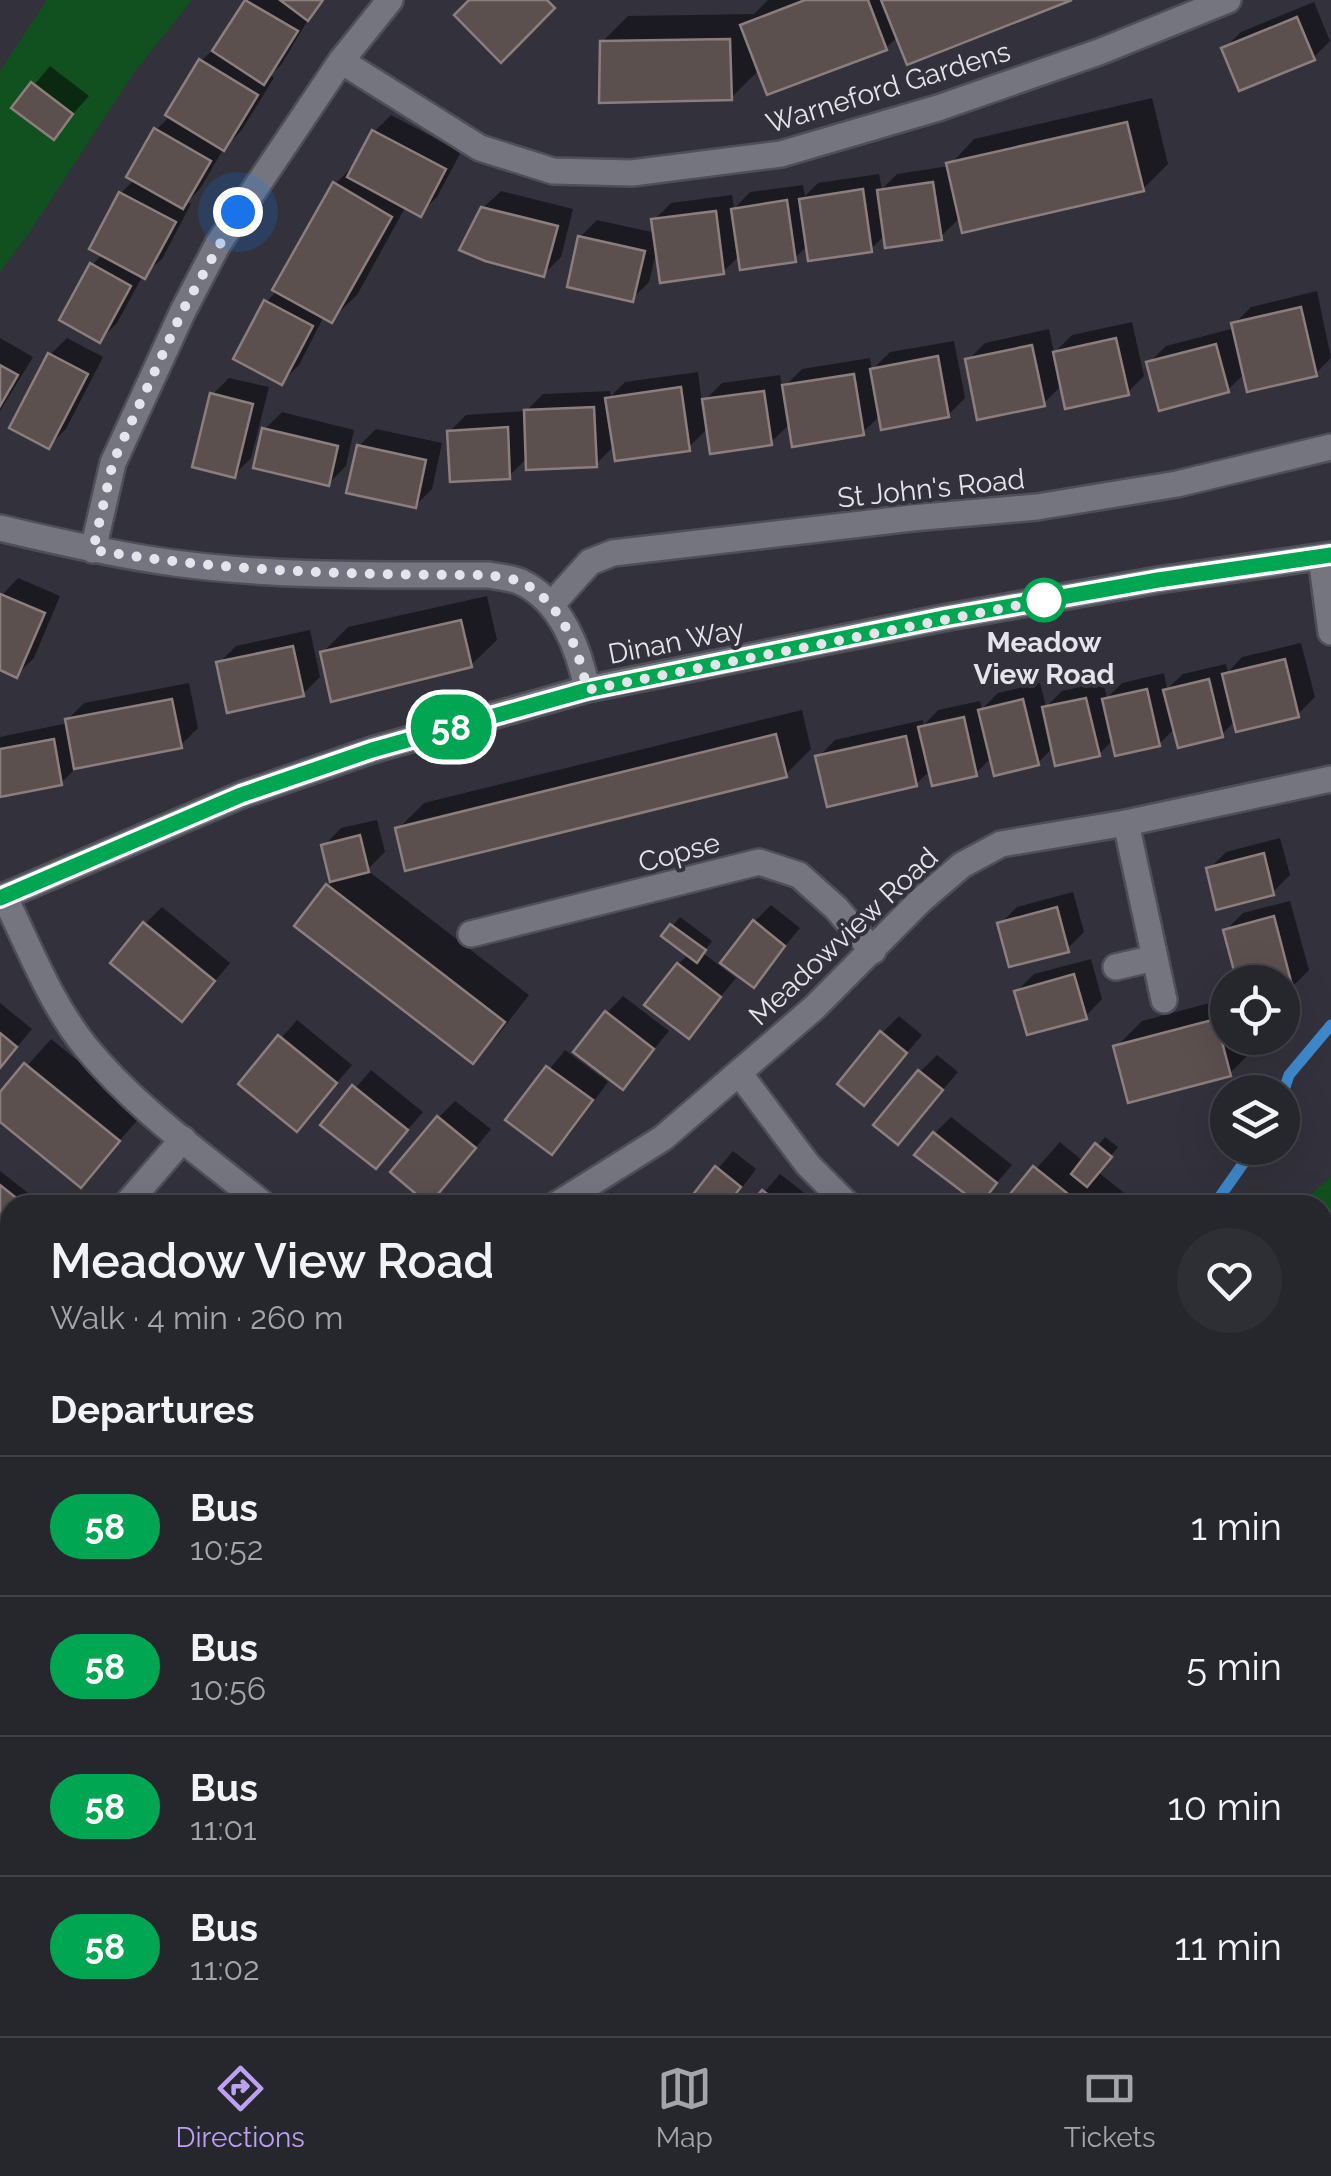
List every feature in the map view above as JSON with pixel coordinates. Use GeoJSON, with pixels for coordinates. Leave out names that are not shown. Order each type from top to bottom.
{"type":"FeatureCollection","features":[{"type":"Feature","properties":{"kind":"street"},"geometry":{"type":"LineString","coordinates":[[93,550],[113,462],[218,244],[341,61],[390,0]]}},
{"type":"Feature","properties":{"kind":"street","name":"Warneford Gardens"},"geometry":{"type":"LineString","coordinates":[[341,61],[480,148],[553,171],[632,173],[781,154],[956,102],[1100,52],[1228,0]]}},
{"type":"Feature","properties":{"kind":"street","name":"St John's Road"},"geometry":{"type":"LineString","coordinates":[[552,604],[590,562],[613,553],[1037,507],[1178,484],[1331,447]]}},
{"type":"Feature","properties":{"kind":"street"},"geometry":{"type":"LineString","coordinates":[[0,528],[93,550],[177,564],[290,573],[489,575],[520,581],[552,604],[581,661],[587,690]]}},
{"type":"Feature","properties":{"kind":"street"},"geometry":{"type":"LineString","coordinates":[[1326,556],[1331,632]]}},
{"type":"Feature","properties":{"kind":"street","name":"Dinan Way"},"geometry":{"type":"LineString","coordinates":[[2,897],[241,795],[372,750],[587,690],[943,618],[1158,580],[1326,556]]}},
{"type":"Feature","properties":{"kind":"street","name":"Meadowview Road"},"geometry":{"type":"LineString","coordinates":[[572,1195],[663,1138],[739,1074],[815,1007],[921,900],[962,865],[1002,844],[1126,823],[1331,778]]}},
{"type":"Feature","properties":{"kind":"street"},"geometry":{"type":"LineString","coordinates":[[1126,823],[1164,1000]]}},
{"type":"Feature","properties":{"kind":"street","name":"Copse"},"geometry":{"type":"LineString","coordinates":[[472,934],[759,862],[799,875],[836,908],[872,950]]}},
{"type":"Feature","properties":{"kind":"street"},"geometry":{"type":"LineString","coordinates":[[2,897],[40,974],[83,1044],[134,1099],[252,1195]]}},
{"type":"Feature","properties":{"kind":"street"},"geometry":{"type":"LineString","coordinates":[[1116,967],[1154,958]]}},
{"type":"Feature","properties":{"kind":"street"},"geometry":{"type":"LineString","coordinates":[[739,1074],[808,1165],[838,1195]]}},
{"type":"Feature","properties":{"kind":"street"},"geometry":{"type":"LineString","coordinates":[[135,1195],[183,1138]]}},
{"type":"Feature","properties":{"kind":"green space"},"geometry":{"type":"Polygon","coordinates":[[[47,0],[192,0],[135,71],[0,272],[0,71],[47,0]]]}},
{"type":"Feature","properties":{"kind":"green space"},"geometry":{"type":"Polygon","coordinates":[[[1331,1177],[1331,1195],[1310,1195],[1331,1177]]]}},
{"type":"Feature","properties":{"kind":"building"},"geometry":{"type":"Polygon","coordinates":[[[245,0],[298,31],[264,85],[212,51],[245,0]]]}},
{"type":"Feature","properties":{"kind":"building"},"geometry":{"type":"Polygon","coordinates":[[[280,0],[323,0],[308,21],[280,0]]]}},
{"type":"Feature","properties":{"kind":"building"},"geometry":{"type":"Polygon","coordinates":[[[469,0],[547,0],[555,8],[501,63],[454,15],[469,0]]]}},
{"type":"Feature","properties":{"kind":"building"},"geometry":{"type":"Polygon","coordinates":[[[805,0],[868,0],[887,50],[767,95],[740,25],[805,0]]]}},
{"type":"Feature","properties":{"kind":"building"},"geometry":{"type":"Polygon","coordinates":[[[881,0],[1072,0],[907,65],[881,0]]]}},
{"type":"Feature","properties":{"kind":"building"},"geometry":{"type":"Polygon","coordinates":[[[1297,17],[1315,60],[1239,91],[1221,48],[1297,17]]]}},
{"type":"Feature","properties":{"kind":"building"},"geometry":{"type":"Polygon","coordinates":[[[730,39],[732,100],[599,103],[600,41],[730,39]]]}},
{"type":"Feature","properties":{"kind":"building"},"geometry":{"type":"Polygon","coordinates":[[[199,59],[258,95],[224,151],[165,115],[199,59]]]}},
{"type":"Feature","properties":{"kind":"building"},"geometry":{"type":"Polygon","coordinates":[[[31,82],[73,114],[54,140],[11,108],[31,82]]]}},
{"type":"Feature","properties":{"kind":"building"},"geometry":{"type":"Polygon","coordinates":[[[1127,122],[1144,191],[962,233],[946,163],[1127,122]]]}},
{"type":"Feature","properties":{"kind":"building"},"geometry":{"type":"Polygon","coordinates":[[[154,128],[211,161],[183,209],[126,177],[154,128]]]}},
{"type":"Feature","properties":{"kind":"building"},"geometry":{"type":"Polygon","coordinates":[[[372,130],[446,169],[421,217],[347,177],[372,130]]]}},
{"type":"Feature","properties":{"kind":"building"},"geometry":{"type":"Polygon","coordinates":[[[333,182],[392,217],[332,323],[272,290],[333,182]]]}},
{"type":"Feature","properties":{"kind":"building"},"geometry":{"type":"Polygon","coordinates":[[[933,182],[942,240],[885,248],[877,190],[933,182]]]}},
{"type":"Feature","properties":{"kind":"building"},"geometry":{"type":"Polygon","coordinates":[[[863,189],[872,252],[808,261],[799,199],[863,189]]]}},
{"type":"Feature","properties":{"kind":"building"},"geometry":{"type":"Polygon","coordinates":[[[119,192],[176,222],[145,279],[89,249],[119,192]]]}},
{"type":"Feature","properties":{"kind":"building"},"geometry":{"type":"Polygon","coordinates":[[[787,200],[796,262],[740,270],[731,209],[787,200]]]}},
{"type":"Feature","properties":{"kind":"building"},"geometry":{"type":"Polygon","coordinates":[[[481,207],[558,226],[544,277],[459,250],[481,207]]]}},
{"type":"Feature","properties":{"kind":"building"},"geometry":{"type":"Polygon","coordinates":[[[716,211],[724,274],[660,283],[651,219],[716,211]]]}},
{"type":"Feature","properties":{"kind":"building"},"geometry":{"type":"Polygon","coordinates":[[[578,236],[645,251],[633,302],[567,287],[578,236]]]}},
{"type":"Feature","properties":{"kind":"building"},"geometry":{"type":"Polygon","coordinates":[[[90,263],[131,286],[100,343],[59,320],[90,263]]]}},
{"type":"Feature","properties":{"kind":"building"},"geometry":{"type":"Polygon","coordinates":[[[264,300],[313,326],[282,385],[233,359],[264,300]]]}},
{"type":"Feature","properties":{"kind":"building"},"geometry":{"type":"Polygon","coordinates":[[[1301,307],[1317,376],[1247,392],[1231,323],[1301,307]]]}},
{"type":"Feature","properties":{"kind":"building"},"geometry":{"type":"Polygon","coordinates":[[[1116,338],[1129,395],[1065,409],[1053,352],[1116,338]]]}},
{"type":"Feature","properties":{"kind":"building"},"geometry":{"type":"Polygon","coordinates":[[[1216,344],[1229,392],[1159,411],[1146,362],[1216,344]]]}},
{"type":"Feature","properties":{"kind":"building"},"geometry":{"type":"Polygon","coordinates":[[[1032,345],[1045,406],[977,420],[965,359],[1032,345]]]}},
{"type":"Feature","properties":{"kind":"building"},"geometry":{"type":"Polygon","coordinates":[[[48,353],[88,374],[49,449],[9,428],[48,353]]]}},
{"type":"Feature","properties":{"kind":"building"},"geometry":{"type":"Polygon","coordinates":[[[938,356],[949,417],[881,430],[870,369],[938,356]]]}},
{"type":"Feature","properties":{"kind":"building"},"geometry":{"type":"Polygon","coordinates":[[[0,365],[18,375],[0,406],[0,365]]]}},
{"type":"Feature","properties":{"kind":"building"},"geometry":{"type":"Polygon","coordinates":[[[854,374],[864,435],[792,447],[782,385],[854,374]]]}},
{"type":"Feature","properties":{"kind":"building"},"geometry":{"type":"Polygon","coordinates":[[[681,387],[690,451],[615,461],[605,398],[681,387]]]}},
{"type":"Feature","properties":{"kind":"building"},"geometry":{"type":"Polygon","coordinates":[[[764,391],[772,445],[710,454],[702,399],[764,391]]]}},
{"type":"Feature","properties":{"kind":"building"},"geometry":{"type":"Polygon","coordinates":[[[210,393],[253,404],[235,478],[192,467],[210,393]]]}},
{"type":"Feature","properties":{"kind":"building"},"geometry":{"type":"Polygon","coordinates":[[[594,407],[597,467],[526,470],[524,410],[594,407]]]}},
{"type":"Feature","properties":{"kind":"building"},"geometry":{"type":"Polygon","coordinates":[[[508,427],[510,479],[450,482],[447,431],[508,427]]]}},
{"type":"Feature","properties":{"kind":"building"},"geometry":{"type":"Polygon","coordinates":[[[262,428],[338,446],[329,486],[253,468],[262,428]]]}},
{"type":"Feature","properties":{"kind":"building"},"geometry":{"type":"Polygon","coordinates":[[[357,445],[426,460],[416,508],[346,493],[357,445]]]}},
{"type":"Feature","properties":{"kind":"building"},"geometry":{"type":"Polygon","coordinates":[[[0,594],[45,613],[17,678],[0,670],[0,594]]]}},
{"type":"Feature","properties":{"kind":"building"},"geometry":{"type":"Polygon","coordinates":[[[461,620],[472,667],[331,702],[320,652],[461,620]]]}},
{"type":"Feature","properties":{"kind":"building"},"geometry":{"type":"Polygon","coordinates":[[[293,646],[304,696],[227,713],[216,662],[293,646]]]}},
{"type":"Feature","properties":{"kind":"building"},"geometry":{"type":"Polygon","coordinates":[[[1285,659],[1299,717],[1236,732],[1222,674],[1285,659]]]}},
{"type":"Feature","properties":{"kind":"building"},"geometry":{"type":"Polygon","coordinates":[[[1209,679],[1223,737],[1178,748],[1163,690],[1209,679]]]}},
{"type":"Feature","properties":{"kind":"building"},"geometry":{"type":"Polygon","coordinates":[[[1147,689],[1160,746],[1115,756],[1102,699],[1147,689]]]}},
{"type":"Feature","properties":{"kind":"building"},"geometry":{"type":"Polygon","coordinates":[[[1086,698],[1100,756],[1055,766],[1042,707],[1086,698]]]}},
{"type":"Feature","properties":{"kind":"building"},"geometry":{"type":"Polygon","coordinates":[[[172,699],[182,748],[74,769],[65,719],[172,699]]]}},
{"type":"Feature","properties":{"kind":"building"},"geometry":{"type":"Polygon","coordinates":[[[1023,699],[1039,765],[994,776],[978,710],[1023,699]]]}},
{"type":"Feature","properties":{"kind":"building"},"geometry":{"type":"Polygon","coordinates":[[[964,717],[977,776],[932,786],[918,727],[964,717]]]}},
{"type":"Feature","properties":{"kind":"building"},"geometry":{"type":"Polygon","coordinates":[[[776,734],[787,777],[405,871],[395,828],[776,734]]]}},
{"type":"Feature","properties":{"kind":"building"},"geometry":{"type":"Polygon","coordinates":[[[906,736],[917,786],[827,807],[815,756],[906,736]]]}},
{"type":"Feature","properties":{"kind":"building"},"geometry":{"type":"Polygon","coordinates":[[[54,739],[62,785],[0,797],[0,749],[54,739]]]}},
{"type":"Feature","properties":{"kind":"building"},"geometry":{"type":"Polygon","coordinates":[[[360,835],[369,872],[330,882],[321,845],[360,835]]]}},
{"type":"Feature","properties":{"kind":"building"},"geometry":{"type":"Polygon","coordinates":[[[1264,853],[1274,895],[1216,910],[1206,868],[1264,853]]]}},
{"type":"Feature","properties":{"kind":"building"},"geometry":{"type":"Polygon","coordinates":[[[326,884],[505,1022],[473,1064],[294,926],[326,884]]]}},
{"type":"Feature","properties":{"kind":"building"},"geometry":{"type":"Polygon","coordinates":[[[1057,907],[1069,952],[1009,967],[997,923],[1057,907]]]}},
{"type":"Feature","properties":{"kind":"building"},"geometry":{"type":"Polygon","coordinates":[[[1274,916],[1287,965],[1232,965],[1223,930],[1274,916]]]}},
{"type":"Feature","properties":{"kind":"building"},"geometry":{"type":"Polygon","coordinates":[[[753,920],[785,946],[754,988],[720,963],[753,920]]]}},
{"type":"Feature","properties":{"kind":"building"},"geometry":{"type":"Polygon","coordinates":[[[143,922],[215,981],[182,1022],[110,963],[143,922]]]}},
{"type":"Feature","properties":{"kind":"building"},"geometry":{"type":"Polygon","coordinates":[[[670,924],[706,950],[697,963],[661,936],[670,924]]]}},
{"type":"Feature","properties":{"kind":"building"},"geometry":{"type":"Polygon","coordinates":[[[677,963],[721,997],[689,1039],[644,1005],[677,963]]]}},
{"type":"Feature","properties":{"kind":"building"},"geometry":{"type":"Polygon","coordinates":[[[1074,974],[1087,1019],[1027,1035],[1014,991],[1074,974]]]}},
{"type":"Feature","properties":{"kind":"building"},"geometry":{"type":"Polygon","coordinates":[[[605,1011],[654,1049],[623,1090],[573,1052],[605,1011]]]}},
{"type":"Feature","properties":{"kind":"building"},"geometry":{"type":"Polygon","coordinates":[[[1210,1021],[1210,1055],[1225,1055],[1231,1075],[1210,1075],[1210,1082],[1128,1103],[1113,1046],[1210,1021]]]}},
{"type":"Feature","properties":{"kind":"building"},"geometry":{"type":"Polygon","coordinates":[[[880,1031],[907,1053],[864,1106],[837,1084],[880,1031]]]}},
{"type":"Feature","properties":{"kind":"building"},"geometry":{"type":"Polygon","coordinates":[[[0,1033],[17,1047],[0,1068],[0,1033]]]}},
{"type":"Feature","properties":{"kind":"building"},"geometry":{"type":"Polygon","coordinates":[[[278,1035],[337,1083],[297,1132],[238,1084],[278,1035]]]}},
{"type":"Feature","properties":{"kind":"building"},"geometry":{"type":"Polygon","coordinates":[[[24,1063],[120,1141],[81,1188],[0,1122],[0,1092],[24,1063]]]}},
{"type":"Feature","properties":{"kind":"building"},"geometry":{"type":"Polygon","coordinates":[[[546,1066],[593,1100],[552,1155],[505,1120],[546,1066]]]}},
{"type":"Feature","properties":{"kind":"building"},"geometry":{"type":"Polygon","coordinates":[[[918,1070],[943,1090],[898,1145],[873,1125],[918,1070]]]}},
{"type":"Feature","properties":{"kind":"building"},"geometry":{"type":"Polygon","coordinates":[[[352,1085],[408,1130],[376,1169],[320,1125],[352,1085]]]}},
{"type":"Feature","properties":{"kind":"building"},"geometry":{"type":"Polygon","coordinates":[[[437,1116],[476,1148],[437,1195],[417,1195],[390,1172],[437,1116]]]}},
{"type":"Feature","properties":{"kind":"building"},"geometry":{"type":"Polygon","coordinates":[[[933,1132],[997,1183],[988,1195],[967,1195],[914,1155],[933,1132]]]}},
{"type":"Feature","properties":{"kind":"building"},"geometry":{"type":"Polygon","coordinates":[[[1095,1143],[1112,1157],[1087,1187],[1071,1174],[1095,1143]]]}},
{"type":"Feature","properties":{"kind":"building"},"geometry":{"type":"Polygon","coordinates":[[[715,1166],[741,1187],[735,1195],[693,1195],[715,1166]]]}},
{"type":"Feature","properties":{"kind":"building"},"geometry":{"type":"Polygon","coordinates":[[[1033,1166],[1069,1195],[1009,1195],[1033,1166]]]}},
{"type":"Feature","properties":{"kind":"waterway"},"geometry":{"type":"LineString","coordinates":[[1289,1075],[1331,1025]]}},
{"type":"Feature","properties":{"kind":"waterway"},"geometry":{"type":"LineString","coordinates":[[1221,1195],[1242,1165]]}},
{"type":"Feature","properties":{"kind":"bus line","name":"58"},"geometry":{"type":"LineString","coordinates":[[0,898],[241,795],[372,750],[587,690],[943,618],[1158,580],[1331,555]]}},
{"type":"Feature","properties":{"kind":"place","name":"Meadow View Road"},"geometry":{"type":"Point","coordinates":[1044,600]}},
{"type":"Feature","properties":{"kind":"route"},"geometry":{"type":"LineString","coordinates":[[238,212],[183,310],[113,462],[93,550],[177,564],[290,573],[489,575],[520,581],[552,604],[581,661],[587,690],[1050,599],[1044,600]]}}]}
